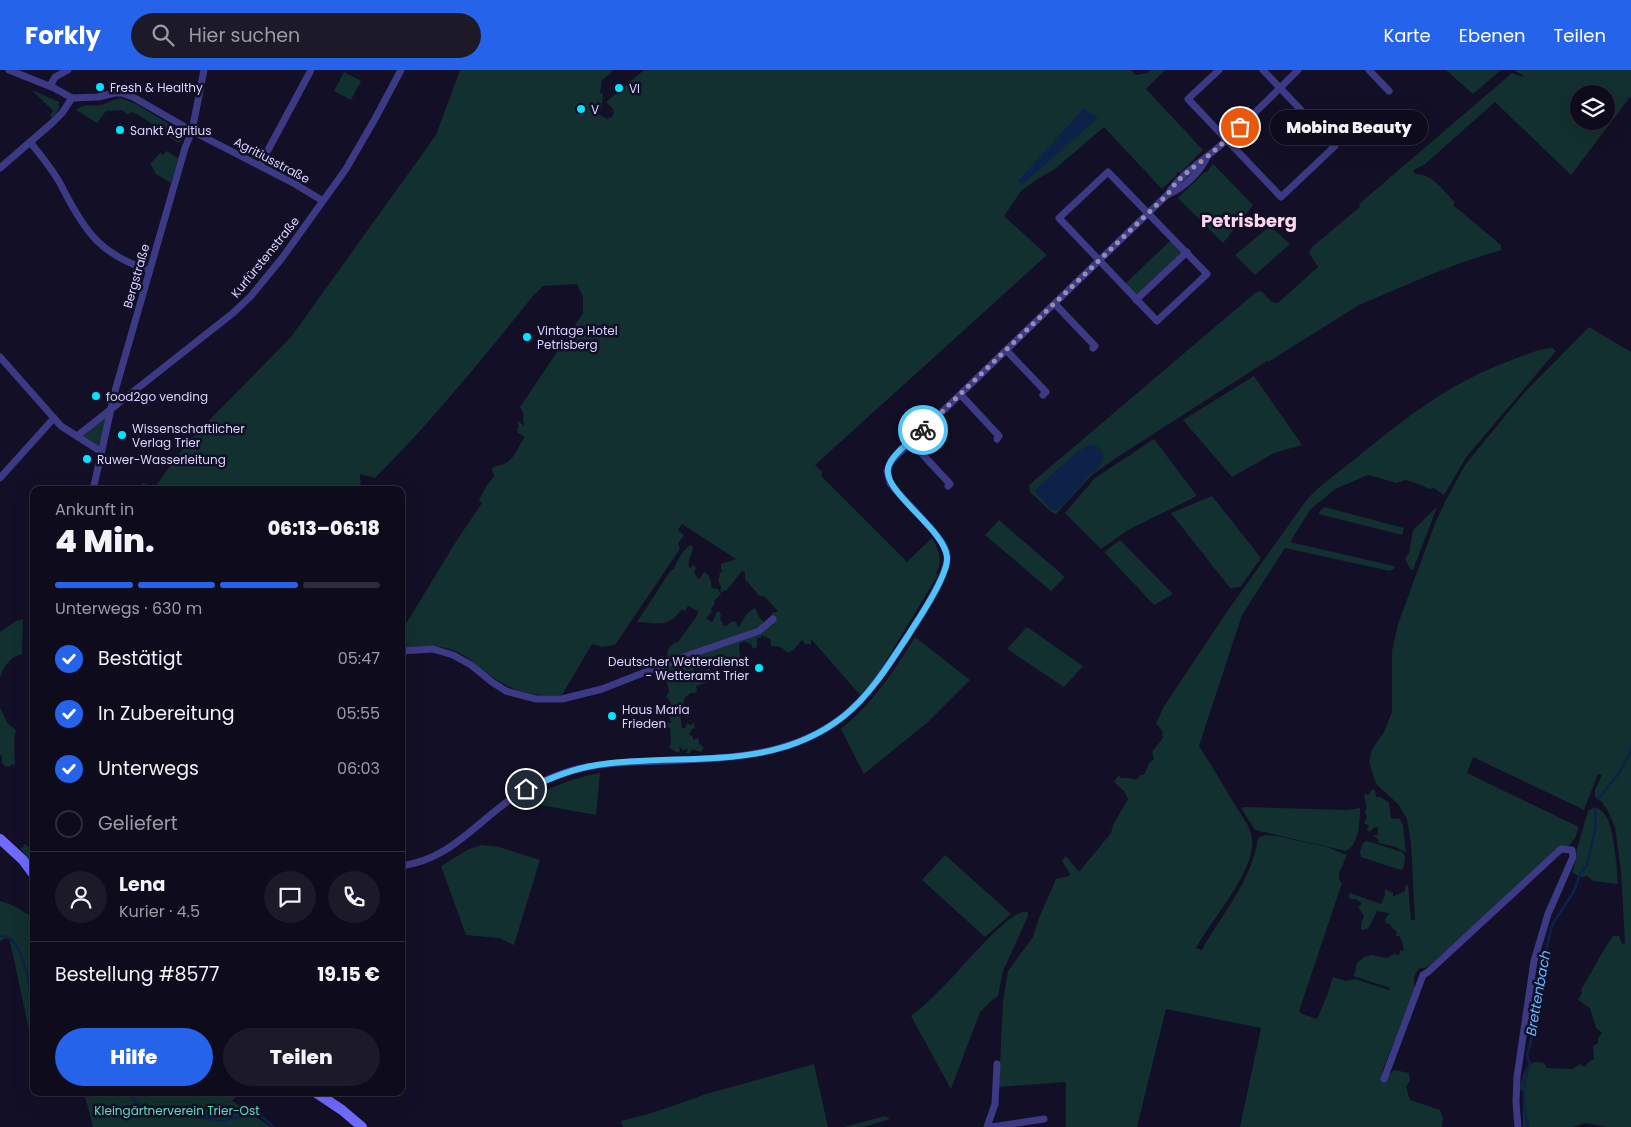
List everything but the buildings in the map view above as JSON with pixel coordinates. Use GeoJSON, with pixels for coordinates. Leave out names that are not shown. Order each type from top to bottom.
{"type":"FeatureCollection","features":[{"type":"Feature","properties":{"kind":"main road"},"geometry":{"type":"LineString","coordinates":[[0,839],[23,860],[30,870]]}},
{"type":"Feature","properties":{"kind":"main road"},"geometry":{"type":"LineString","coordinates":[[321,1096],[337,1106],[362,1127]]}},
{"type":"Feature","properties":{"kind":"street"},"geometry":{"type":"LineString","coordinates":[[0,168],[52,123],[62,113],[72,98],[25,72],[10,70]]}},
{"type":"Feature","properties":{"kind":"street"},"geometry":{"type":"LineString","coordinates":[[50,86],[55,77],[68,70]]}},
{"type":"Feature","properties":{"kind":"street","name":"Bergstraße"},"geometry":{"type":"LineString","coordinates":[[94,486],[100,451],[111,409],[185,148],[192,131],[204,70]]}},
{"type":"Feature","properties":{"kind":"street"},"geometry":{"type":"LineString","coordinates":[[260,165],[312,70]]}},
{"type":"Feature","properties":{"kind":"street","name":"Kurfürstenstraße"},"geometry":{"type":"LineString","coordinates":[[77,436],[233,313],[250,296],[282,258],[358,151],[400,70]]}},
{"type":"Feature","properties":{"kind":"street"},"geometry":{"type":"LineString","coordinates":[[1219,70],[1188,99],[1281,197],[1335,146],[1264,70]]}},
{"type":"Feature","properties":{"kind":"street"},"geometry":{"type":"LineString","coordinates":[[405,865],[426,861],[450,848],[510,799],[526,789],[560,774],[579,768],[612,763],[754,755],[798,743],[827,728],[844,716],[882,675],[916,624],[947,567],[946,552],[938,537],[898,493],[888,479],[890,464],[1149,213],[1190,169],[1226,140],[1298,70]]}},
{"type":"Feature","properties":{"kind":"street"},"geometry":{"type":"LineString","coordinates":[[1369,70],[1389,91]]}},
{"type":"Feature","properties":{"kind":"street","name":"Agritiusstraße"},"geometry":{"type":"LineString","coordinates":[[72,98],[122,93],[133,97],[323,201]]}},
{"type":"Feature","properties":{"kind":"street"},"geometry":{"type":"LineString","coordinates":[[30,142],[46,161],[76,215],[94,238],[118,258],[150,270]]}},
{"type":"Feature","properties":{"kind":"street"},"geometry":{"type":"LineString","coordinates":[[1108,172],[1149,213],[1208,274],[1157,321],[1059,218],[1108,172]]}},
{"type":"Feature","properties":{"kind":"street"},"geometry":{"type":"LineString","coordinates":[[1136,300],[1187,252]]}},
{"type":"Feature","properties":{"kind":"street"},"geometry":{"type":"LineString","coordinates":[[1055,304],[1095,346],[1093,348]]}},
{"type":"Feature","properties":{"kind":"street"},"geometry":{"type":"LineString","coordinates":[[1007,350],[1046,392],[1044,395]]}},
{"type":"Feature","properties":{"kind":"street"},"geometry":{"type":"LineString","coordinates":[[0,357],[61,426],[100,451]]}},
{"type":"Feature","properties":{"kind":"street"},"geometry":{"type":"LineString","coordinates":[[961,395],[999,436],[997,439]]}},
{"type":"Feature","properties":{"kind":"street"},"geometry":{"type":"LineString","coordinates":[[0,478],[54,418]]}},
{"type":"Feature","properties":{"kind":"street"},"geometry":{"type":"LineString","coordinates":[[911,442],[950,484],[948,486]]}},
{"type":"Feature","properties":{"kind":"street"},"geometry":{"type":"LineString","coordinates":[[405,651],[433,649],[453,655],[471,665],[506,691],[536,699],[562,699],[602,690],[689,655],[758,631],[773,619]]}},
{"type":"Feature","properties":{"kind":"street"},"geometry":{"type":"LineString","coordinates":[[1384,1079],[1422,975],[1436,965],[1561,849],[1572,850],[1573,857],[1548,914],[1534,961],[1517,1077],[1518,1127]]}},
{"type":"Feature","properties":{"kind":"street"},"geometry":{"type":"LineString","coordinates":[[987,1127],[995,1104],[997,1064]]}},
{"type":"Feature","properties":{"kind":"street"},"geometry":{"type":"LineString","coordinates":[[991,1127],[1044,1119]]}},
{"type":"Feature","properties":{"kind":"green space"},"geometry":{"type":"Polygon","coordinates":[[[460,70],[612,70],[602,80],[600,93],[603,94],[602,106],[598,114],[608,119],[609,117],[611,118],[614,110],[606,102],[644,70],[1131,70],[1136,75],[1147,73],[1151,70],[1165,70],[1146,89],[1203,150],[1162,189],[1104,127],[1055,169],[1021,191],[1004,216],[1047,255],[815,465],[822,472],[821,476],[907,562],[932,538],[937,547],[940,560],[936,573],[938,575],[878,674],[860,695],[811,639],[811,644],[805,644],[802,640],[788,653],[781,647],[771,646],[770,639],[761,635],[761,638],[757,638],[757,647],[753,649],[751,644],[744,641],[739,646],[741,667],[733,662],[733,658],[726,658],[722,654],[714,660],[707,657],[693,663],[694,671],[698,672],[701,669],[704,671],[709,668],[711,672],[716,672],[709,682],[696,686],[697,690],[695,693],[685,697],[680,707],[682,728],[685,728],[687,723],[690,725],[694,723],[695,728],[689,734],[693,737],[693,740],[698,738],[699,743],[704,748],[701,752],[692,749],[690,753],[686,753],[688,749],[683,750],[679,746],[680,751],[677,753],[669,746],[671,744],[670,728],[667,727],[667,723],[671,723],[669,714],[671,702],[666,697],[669,691],[665,675],[658,677],[656,674],[658,669],[680,662],[667,659],[668,649],[675,642],[677,643],[697,616],[698,611],[688,606],[685,611],[682,609],[668,622],[637,622],[671,570],[674,569],[681,556],[691,545],[693,547],[689,568],[694,565],[696,568],[694,572],[698,579],[700,579],[704,572],[707,574],[710,577],[712,588],[718,589],[721,594],[714,601],[711,609],[712,612],[706,618],[712,622],[719,611],[721,615],[720,620],[723,622],[722,625],[728,626],[729,623],[735,621],[738,628],[747,614],[755,608],[763,621],[763,625],[770,619],[772,613],[778,611],[765,597],[757,595],[745,579],[745,572],[742,571],[726,591],[720,591],[721,587],[718,580],[719,572],[723,572],[721,564],[736,559],[682,524],[678,530],[684,535],[678,544],[680,549],[615,645],[602,647],[592,644],[562,695],[539,695],[520,691],[502,683],[463,655],[442,647],[405,648],[405,625],[482,503],[479,500],[494,476],[493,467],[510,460],[525,437],[518,433],[517,430],[519,427],[517,420],[524,426],[520,407],[583,313],[583,297],[577,284],[543,286],[417,434],[375,478],[360,474],[361,486],[156,486],[187,443],[291,337],[436,135],[460,70]]]}},
{"type":"Feature","properties":{"kind":"green space"},"geometry":{"type":"Polygon","coordinates":[[[1446,70],[1501,70],[1473,94],[1446,70]]]}},
{"type":"Feature","properties":{"kind":"green space"},"geometry":{"type":"Polygon","coordinates":[[[1631,70],[1631,96],[1615,117],[1615,85],[1570,85],[1570,130],[1605,130],[1571,175],[1495,102],[1424,165],[1413,170],[1415,174],[1427,176],[1447,193],[1455,203],[1453,205],[1501,245],[1501,250],[1432,274],[1359,305],[1267,361],[1116,458],[1092,475],[1056,514],[1051,512],[1030,492],[1029,485],[1255,293],[1261,291],[1272,302],[1278,303],[1318,267],[1309,253],[1313,246],[1360,207],[1359,204],[1512,73],[1524,76],[1515,71],[1631,70]]]}},
{"type":"Feature","properties":{"kind":"green space"},"geometry":{"type":"Polygon","coordinates":[[[344,72],[361,81],[351,100],[334,91],[344,72]]]}},
{"type":"Feature","properties":{"kind":"green space"},"geometry":{"type":"Polygon","coordinates":[[[32,90],[59,102],[59,109],[52,118],[50,115],[53,111],[32,90]]]}},
{"type":"Feature","properties":{"kind":"green space"},"geometry":{"type":"Polygon","coordinates":[[[121,98],[136,104],[184,133],[185,135],[180,143],[131,112],[128,115],[122,110],[106,111],[97,123],[76,110],[83,106],[101,105],[121,98]]]}},
{"type":"Feature","properties":{"kind":"green space"},"geometry":{"type":"Polygon","coordinates":[[[167,151],[178,158],[171,183],[156,174],[150,164],[160,153],[163,155],[167,151]]]}},
{"type":"Feature","properties":{"kind":"green space"},"geometry":{"type":"Polygon","coordinates":[[[1213,164],[1253,205],[1223,243],[1178,198],[1207,172],[1213,164]]]}},
{"type":"Feature","properties":{"kind":"green space"},"geometry":{"type":"Polygon","coordinates":[[[1270,226],[1290,244],[1255,275],[1235,255],[1270,226]]]}},
{"type":"Feature","properties":{"kind":"green space"},"geometry":{"type":"Polygon","coordinates":[[[1171,240],[1184,254],[1138,298],[1125,284],[1171,240]]]}},
{"type":"Feature","properties":{"kind":"green space"},"geometry":{"type":"Polygon","coordinates":[[[1589,327],[1631,352],[1631,1127],[1607,1127],[1586,1123],[1572,1127],[1523,1127],[1523,1092],[1520,1088],[1528,1065],[1535,1062],[1544,1063],[1547,1068],[1572,1069],[1580,1064],[1584,1067],[1594,1059],[1593,1046],[1598,1043],[1598,1038],[1602,1033],[1596,1028],[1590,1008],[1578,1000],[1582,993],[1581,990],[1613,936],[1619,936],[1622,944],[1625,943],[1621,871],[1615,827],[1602,802],[1595,797],[1595,790],[1602,775],[1598,774],[1584,810],[1473,757],[1467,773],[1579,827],[1575,838],[1569,846],[1561,847],[1430,965],[1420,968],[1415,975],[1415,989],[1382,1072],[1383,1076],[1394,1070],[1409,1073],[1410,1080],[1406,1087],[1410,1100],[1440,1110],[1443,1118],[1442,1127],[1240,1127],[1261,1028],[1166,1009],[1137,1127],[1066,1127],[1066,1082],[999,1087],[1003,1001],[1008,971],[1033,937],[1056,879],[1069,876],[1070,874],[1062,861],[1066,856],[1079,872],[1111,833],[1113,825],[1128,799],[1124,791],[1114,782],[1119,775],[1121,778],[1136,780],[1141,775],[1144,775],[1149,763],[1154,759],[1152,752],[1163,738],[1162,730],[1156,724],[1163,708],[1224,616],[1305,502],[1323,484],[1394,427],[1451,388],[1494,367],[1544,349],[1553,348],[1556,351],[1467,456],[1444,495],[1434,488],[1430,489],[1410,481],[1405,480],[1397,483],[1368,475],[1335,489],[1310,510],[1290,542],[1394,566],[1395,568],[1390,571],[1285,548],[1242,615],[1199,746],[1246,822],[1252,838],[1252,850],[1232,894],[1196,948],[1202,950],[1243,883],[1255,854],[1258,838],[1265,835],[1277,836],[1327,847],[1347,855],[1339,873],[1339,880],[1342,883],[1299,1011],[1302,1014],[1317,1019],[1333,977],[1346,981],[1355,979],[1389,990],[1390,988],[1353,976],[1357,963],[1364,957],[1371,955],[1387,958],[1394,954],[1399,955],[1400,951],[1404,950],[1402,941],[1399,936],[1396,936],[1397,932],[1390,924],[1386,923],[1385,920],[1389,913],[1377,911],[1368,929],[1361,930],[1364,916],[1358,907],[1362,903],[1355,899],[1350,899],[1348,896],[1350,893],[1381,904],[1385,895],[1385,889],[1393,893],[1394,896],[1405,891],[1405,886],[1408,885],[1411,920],[1415,920],[1411,844],[1407,819],[1399,805],[1376,784],[1369,762],[1372,749],[1384,732],[1392,712],[1392,651],[1398,624],[1436,521],[1465,465],[1524,393],[1589,327]]]}},
{"type":"Feature","properties":{"kind":"green space"},"geometry":{"type":"Polygon","coordinates":[[[1254,376],[1302,445],[1274,453],[1232,477],[1183,420],[1254,376]]]}},
{"type":"Feature","properties":{"kind":"green space"},"geometry":{"type":"Polygon","coordinates":[[[107,414],[99,447],[83,437],[84,433],[107,414]]]}},
{"type":"Feature","properties":{"kind":"green space"},"geometry":{"type":"Polygon","coordinates":[[[1154,439],[1197,496],[1128,530],[1101,549],[1065,513],[1095,478],[1154,439]]]}},
{"type":"Feature","properties":{"kind":"green space"},"geometry":{"type":"Polygon","coordinates":[[[1212,496],[1261,558],[1240,587],[1230,588],[1171,513],[1212,496]]]}},
{"type":"Feature","properties":{"kind":"green space"},"geometry":{"type":"Polygon","coordinates":[[[1324,507],[1404,528],[1402,535],[1318,514],[1324,507]]]}},
{"type":"Feature","properties":{"kind":"green space"},"geometry":{"type":"Polygon","coordinates":[[[1437,507],[1413,570],[1410,569],[1405,559],[1409,553],[1413,530],[1437,507]]]}},
{"type":"Feature","properties":{"kind":"green space"},"geometry":{"type":"Polygon","coordinates":[[[999,520],[1065,577],[1051,591],[985,535],[999,520]]]}},
{"type":"Feature","properties":{"kind":"green space"},"geometry":{"type":"Polygon","coordinates":[[[1120,540],[1173,594],[1154,605],[1104,552],[1120,540]]]}},
{"type":"Feature","properties":{"kind":"green space"},"geometry":{"type":"Polygon","coordinates":[[[23,619],[22,654],[14,657],[8,663],[0,678],[0,632],[16,621],[23,619]]]}},
{"type":"Feature","properties":{"kind":"green space"},"geometry":{"type":"Polygon","coordinates":[[[1027,627],[1083,666],[1064,687],[1007,649],[1027,627]]]}},
{"type":"Feature","properties":{"kind":"green space"},"geometry":{"type":"Polygon","coordinates":[[[915,637],[970,680],[929,721],[864,774],[841,729],[873,698],[915,637]]]}},
{"type":"Feature","properties":{"kind":"green space"},"geometry":{"type":"Polygon","coordinates":[[[0,708],[8,724],[16,730],[14,739],[15,766],[12,764],[9,767],[2,763],[2,756],[0,755],[0,708]]]}},
{"type":"Feature","properties":{"kind":"green space"},"geometry":{"type":"Polygon","coordinates":[[[600,773],[596,815],[524,802],[560,784],[600,773]]]}},
{"type":"Feature","properties":{"kind":"green space"},"geometry":{"type":"Polygon","coordinates":[[[1371,790],[1375,790],[1376,797],[1381,797],[1389,803],[1391,818],[1399,818],[1403,825],[1406,853],[1396,847],[1379,843],[1377,838],[1372,835],[1378,835],[1378,827],[1373,828],[1370,832],[1367,830],[1369,826],[1364,823],[1367,817],[1365,812],[1367,807],[1364,796],[1365,794],[1369,795],[1371,790]]]}},
{"type":"Feature","properties":{"kind":"green space"},"geometry":{"type":"Polygon","coordinates":[[[1594,807],[1602,811],[1609,822],[1615,849],[1618,884],[1593,881],[1587,876],[1582,877],[1572,873],[1588,811],[1594,807]]]}},
{"type":"Feature","properties":{"kind":"green space"},"geometry":{"type":"Polygon","coordinates":[[[1242,808],[1347,810],[1360,808],[1358,832],[1354,844],[1346,851],[1255,830],[1243,811],[1242,808]]]}},
{"type":"Feature","properties":{"kind":"green space"},"geometry":{"type":"Polygon","coordinates":[[[1367,841],[1402,852],[1405,856],[1404,867],[1401,870],[1361,857],[1360,852],[1363,843],[1367,841]]]}},
{"type":"Feature","properties":{"kind":"green space"},"geometry":{"type":"Polygon","coordinates":[[[25,844],[30,847],[30,860],[21,849],[25,844]]]}},
{"type":"Feature","properties":{"kind":"green space"},"geometry":{"type":"Polygon","coordinates":[[[481,845],[499,847],[540,860],[514,945],[499,938],[466,935],[441,866],[469,849],[481,845]]]}},
{"type":"Feature","properties":{"kind":"green space"},"geometry":{"type":"Polygon","coordinates":[[[945,855],[1011,914],[985,937],[922,880],[945,855]]]}},
{"type":"Feature","properties":{"kind":"green space"},"geometry":{"type":"Polygon","coordinates":[[[0,901],[14,906],[30,916],[30,1030],[9,937],[0,941],[0,901]]]}},
{"type":"Feature","properties":{"kind":"green space"},"geometry":{"type":"Polygon","coordinates":[[[1023,912],[1028,912],[1028,916],[1003,971],[998,996],[980,1012],[951,1089],[911,1016],[934,997],[984,942],[1012,918],[1023,912]]]}},
{"type":"Feature","properties":{"kind":"green space"},"geometry":{"type":"Polygon","coordinates":[[[814,1064],[828,1127],[623,1127],[621,1121],[655,1112],[706,1094],[814,1064]]]}},
{"type":"Feature","properties":{"kind":"green space","name":"Kleingärtnerverein Trier-Ost"},"geometry":{"type":"Polygon","coordinates":[[[85,1096],[237,1096],[232,1101],[271,1127],[93,1127],[85,1096]]]}},
{"type":"Feature","properties":{"kind":"green space"},"geometry":{"type":"Polygon","coordinates":[[[885,1116],[890,1119],[864,1127],[844,1127],[885,1116]]]}},
{"type":"Feature","properties":{"kind":"water"},"geometry":{"type":"Polygon","coordinates":[[[1084,108],[1098,118],[1022,185],[1018,181],[1084,108]]]}},
{"type":"Feature","properties":{"kind":"water"},"geometry":{"type":"Polygon","coordinates":[[[1092,444],[1098,447],[1104,456],[1100,467],[1089,475],[1063,506],[1057,510],[1052,510],[1034,491],[1079,451],[1092,444]]]}},
{"type":"Feature","properties":{"kind":"waterway","name":"Brettenbach"},"geometry":{"type":"LineString","coordinates":[[1598,799],[1619,773],[1631,748]]}},
{"type":"Feature","properties":{"kind":"waterway","name":"Brettenbach"},"geometry":{"type":"LineString","coordinates":[[1528,1127],[1524,1090],[1527,1068],[1530,1064],[1527,1055],[1535,1025],[1533,1019],[1537,1005],[1536,995],[1552,925],[1574,891],[1580,874],[1587,865],[1596,826],[1595,809]]}},
{"type":"Feature","properties":{"kind":"waterway"},"geometry":{"type":"LineString","coordinates":[[0,936],[8,938],[15,943],[24,962],[30,987]]}},
{"type":"Feature","properties":{"kind":"waterway"},"geometry":{"type":"LineString","coordinates":[[131,1096],[147,1109],[222,1121],[252,1114],[262,1117],[274,1127]]}},
{"type":"Feature","properties":{"kind":"way so far"},"geometry":{"type":"LineString","coordinates":[[923,430],[1168,194],[1174,185],[1196,163],[1207,157],[1240,127]]}},
{"type":"Feature","properties":{"kind":"place","name":"Fresh & Healthy"},"geometry":{"type":"Point","coordinates":[100,87]}},
{"type":"Feature","properties":{"kind":"place","name":"VI"},"geometry":{"type":"Point","coordinates":[619,88]}},
{"type":"Feature","properties":{"kind":"place","name":"V"},"geometry":{"type":"Point","coordinates":[581,109]}},
{"type":"Feature","properties":{"kind":"place","name":"Mobina Beauty"},"geometry":{"type":"Point","coordinates":[1240,127]}},
{"type":"Feature","properties":{"kind":"place","name":"Sankt Agritius"},"geometry":{"type":"Point","coordinates":[120,130]}},
{"type":"Feature","properties":{"kind":"place","name":"Vintage Hotel Petrisberg"},"geometry":{"type":"Point","coordinates":[527,337]}},
{"type":"Feature","properties":{"kind":"place","name":"food2go vending"},"geometry":{"type":"Point","coordinates":[96,396]}},
{"type":"Feature","properties":{"kind":"place","name":"Wissenschaftlicher Verlag Trier"},"geometry":{"type":"Point","coordinates":[122,435]}},
{"type":"Feature","properties":{"kind":"place","name":"Ruwer-Wasserleitung"},"geometry":{"type":"Point","coordinates":[87,459]}},
{"type":"Feature","properties":{"kind":"place","name":"Deutscher Wetterdienst - Wetteramt Trier"},"geometry":{"type":"Point","coordinates":[759,668]}},
{"type":"Feature","properties":{"kind":"place","name":"Haus Maria Frieden"},"geometry":{"type":"Point","coordinates":[612,716]}},
{"type":"Feature","properties":{"kind":"district","name":"Petrisberg"},"geometry":{"type":"Point","coordinates":[1249,220]}},
{"type":"Feature","properties":{"kind":"route"},"geometry":{"type":"LineString","coordinates":[[526,789],[560,774],[596,765],[754,755],[784,748],[805,740],[844,716],[882,675],[916,624],[947,567],[946,552],[938,537],[894,488],[888,477],[891,461],[923,430]]}}]}
